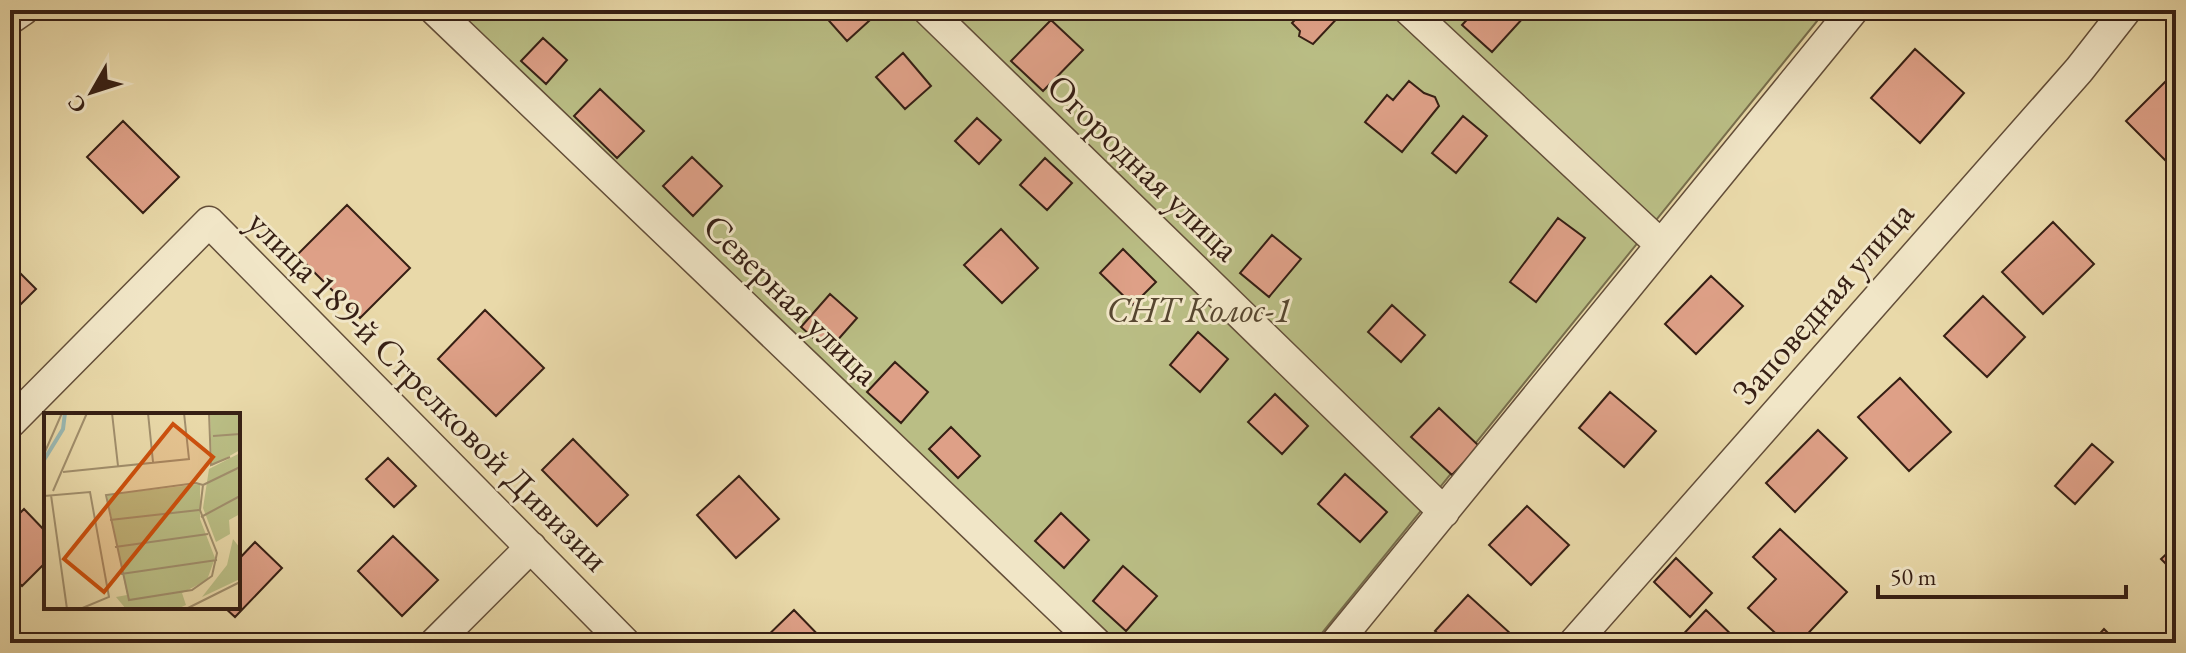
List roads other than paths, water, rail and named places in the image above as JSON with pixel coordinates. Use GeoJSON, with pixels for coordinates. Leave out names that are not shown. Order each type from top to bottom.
{"type":"FeatureCollection","features":[{"type":"Feature","properties":{"kind":"street"},"geometry":{"type":"LineString","coordinates":[[10,19],[23,10]]}},
{"type":"Feature","properties":{"kind":"street","name":"Северная улица"},"geometry":{"type":"LineString","coordinates":[[435,10],[1096,643]]}},
{"type":"Feature","properties":{"kind":"street","name":"Огородная улица"},"geometry":{"type":"LineString","coordinates":[[928,10],[1444,512]]}},
{"type":"Feature","properties":{"kind":"street"},"geometry":{"type":"LineString","coordinates":[[1409,10],[1661,245]]}},
{"type":"Feature","properties":{"kind":"street"},"geometry":{"type":"LineString","coordinates":[[1336,643],[1853,10]]}},
{"type":"Feature","properties":{"kind":"street","name":"Заповедная улица"},"geometry":{"type":"LineString","coordinates":[[1574,643],[2079,70],[2126,10]]}},
{"type":"Feature","properties":{"kind":"street","name":"улица 189-й Стрелковой Дивизии"},"geometry":{"type":"LineString","coordinates":[[10,423],[209,222],[625,643]]}},
{"type":"Feature","properties":{"kind":"street"},"geometry":{"type":"LineString","coordinates":[[435,643],[531,547]]}},
{"type":"Feature","properties":{"kind":"park label","name":"СНТ Колос-1"},"geometry":{"type":"Point","coordinates":[1199,309]}}]}
